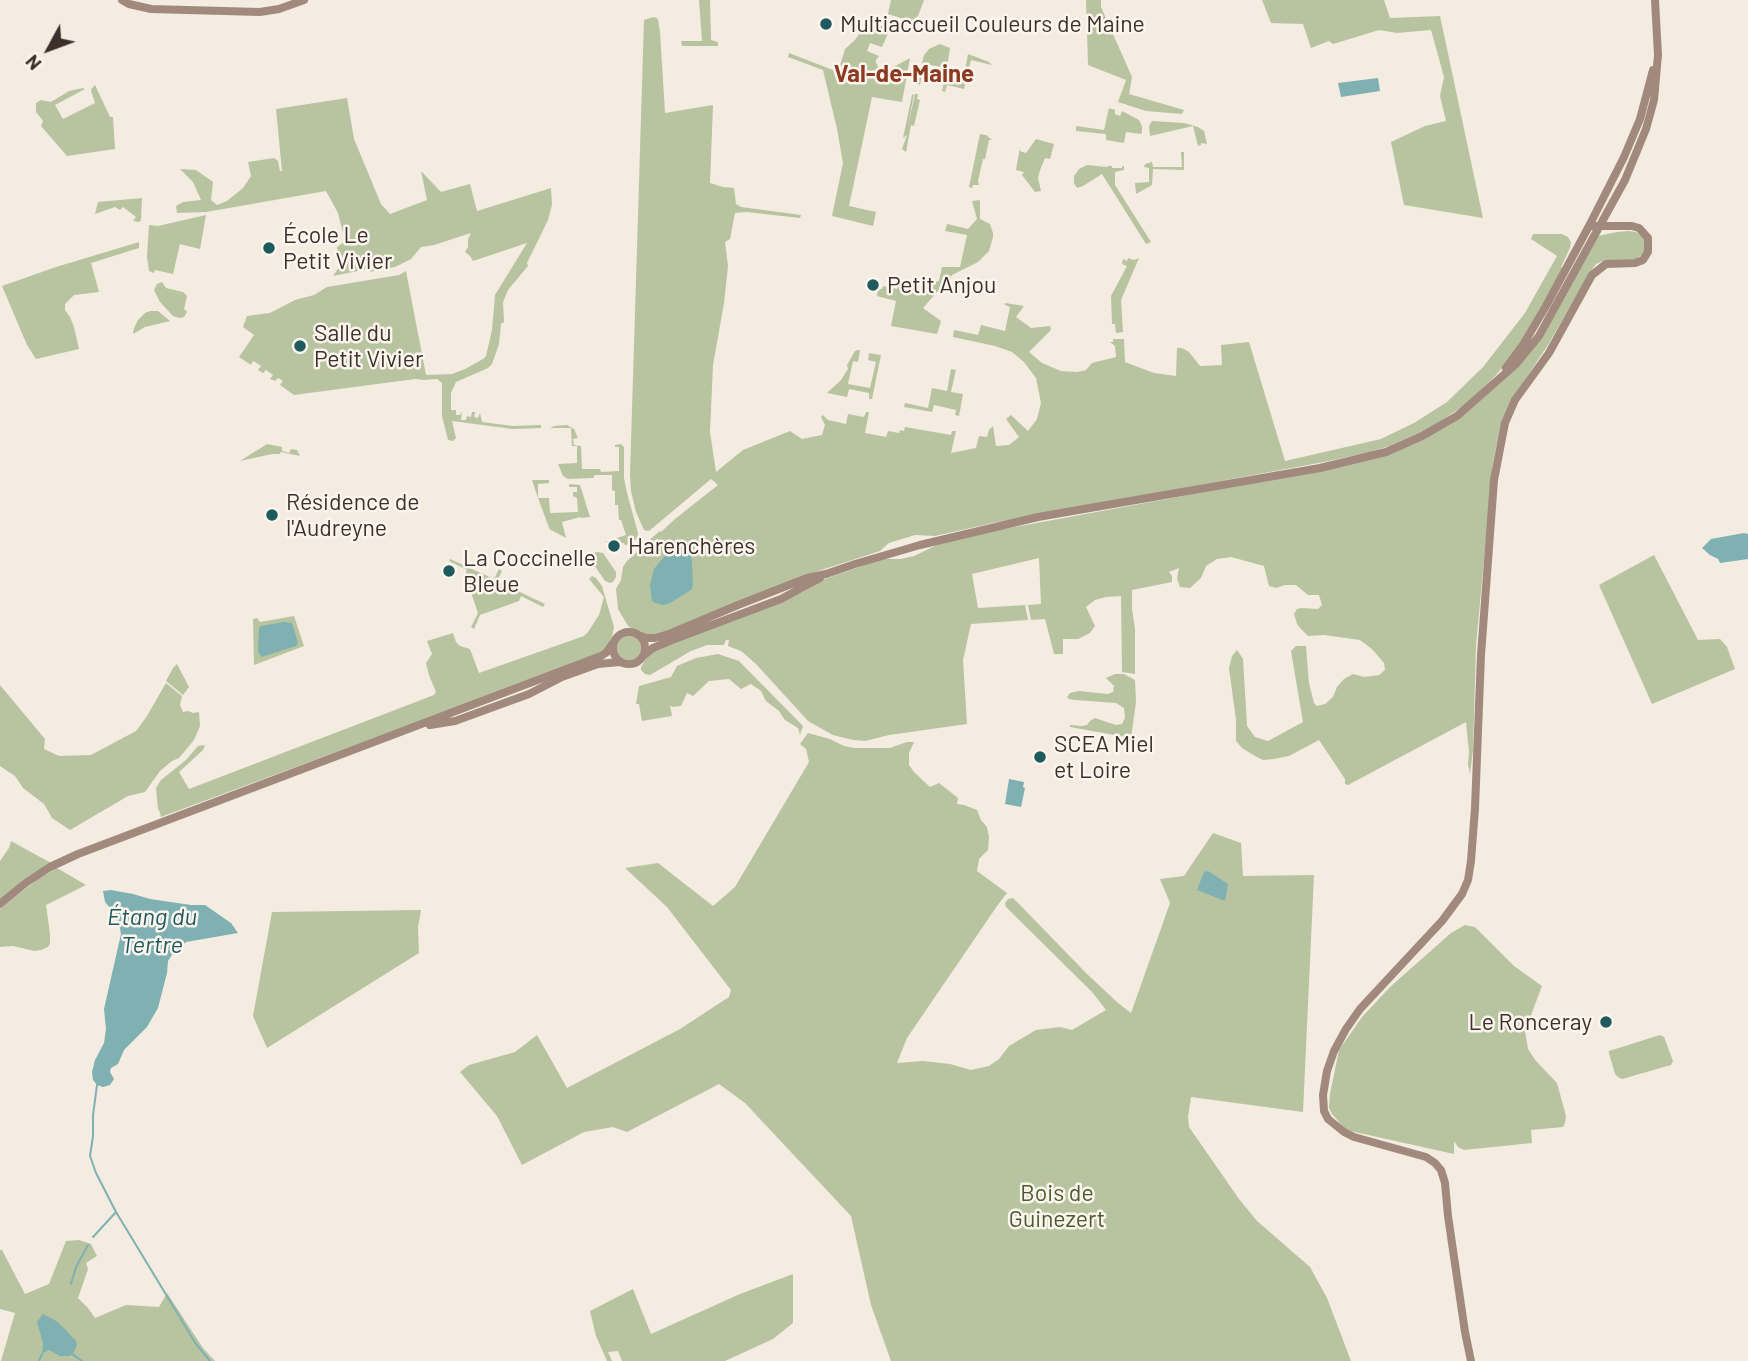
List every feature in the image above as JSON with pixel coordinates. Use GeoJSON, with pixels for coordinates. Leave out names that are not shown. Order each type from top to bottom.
{"type":"FeatureCollection","features":[{"type":"Feature","properties":{"kind":"main road"},"geometry":{"type":"LineString","coordinates":[[122,0],[151,9],[260,12],[279,9],[304,0]]}},
{"type":"Feature","properties":{"kind":"main road"},"geometry":{"type":"LineString","coordinates":[[0,904],[50,867],[78,854],[601,656],[622,633],[630,632],[646,638],[669,634],[796,582],[920,545],[1038,517],[1320,468],[1385,452],[1422,436],[1457,416],[1516,364],[1539,335],[1625,180],[1646,129],[1654,100],[1657,75],[1655,0]]}},
{"type":"Feature","properties":{"kind":"main road"},"geometry":{"type":"LineString","coordinates":[[1488,388],[1523,345],[1624,157],[1640,118],[1652,77],[1657,40]]}},
{"type":"Feature","properties":{"kind":"main road"},"geometry":{"type":"LineString","coordinates":[[1471,1361],[1441,1170],[1422,1155],[1344,1132],[1328,1119],[1324,1111],[1323,1095],[1327,1071],[1346,1029],[1360,1009],[1442,921],[1462,894],[1468,880],[1475,808],[1481,655],[1494,480],[1505,424],[1510,411],[1549,353],[1592,275],[1606,264],[1635,263],[1643,260],[1648,252],[1648,238],[1639,228],[1589,226]]}},
{"type":"Feature","properties":{"kind":"main road"},"geometry":{"type":"LineString","coordinates":[[410,728],[455,720],[529,694],[562,677],[586,669],[607,663],[633,664],[653,648],[782,599],[826,574]]}},
{"type":"Feature","properties":{"kind":"main road"},"geometry":{"type":"LineString","coordinates":[[638,635],[645,644],[644,655]]}},
{"type":"Feature","properties":{"kind":"main road"},"geometry":{"type":"LineString","coordinates":[[613,643],[613,654],[620,662]]}},
{"type":"Feature","properties":{"kind":"green space"},"geometry":{"type":"Polygon","coordinates":[[[699,0],[710,0],[711,40],[718,42],[718,46],[682,46],[681,41],[702,41],[699,0]]]}},
{"type":"Feature","properties":{"kind":"green space"},"geometry":{"type":"Polygon","coordinates":[[[891,0],[924,0],[918,16],[911,21],[888,14],[891,0]]]}},
{"type":"Feature","properties":{"kind":"green space"},"geometry":{"type":"Polygon","coordinates":[[[1086,0],[1101,0],[1101,7],[1132,77],[1129,94],[1184,110],[1182,114],[1146,111],[1118,102],[1126,80],[1088,65],[1086,0]]]}},
{"type":"Feature","properties":{"kind":"green space"},"geometry":{"type":"Polygon","coordinates":[[[1262,0],[1384,0],[1390,18],[1440,16],[1483,218],[1404,205],[1391,142],[1425,126],[1446,121],[1440,96],[1444,77],[1431,30],[1397,33],[1379,30],[1333,44],[1329,41],[1311,48],[1303,24],[1271,23],[1262,0]]]}},
{"type":"Feature","properties":{"kind":"green space"},"geometry":{"type":"Polygon","coordinates":[[[654,17],[658,19],[660,32],[665,113],[713,105],[710,183],[734,188],[736,204],[741,207],[801,215],[800,218],[735,213],[730,239],[725,242],[728,266],[713,365],[710,432],[716,472],[743,450],[790,431],[802,439],[822,435],[825,425],[821,417],[823,415],[828,420],[846,424],[848,414],[864,417],[866,412],[869,412],[865,433],[886,437],[888,431],[899,433],[900,430],[904,431],[905,427],[951,435],[952,431],[956,431],[951,453],[976,448],[979,436],[987,437],[993,426],[996,446],[1009,445],[1019,437],[1006,419],[1011,415],[1028,431],[1037,419],[1041,403],[1036,378],[1012,352],[953,337],[954,330],[978,335],[981,325],[1005,331],[1010,307],[1005,303],[1024,306],[1016,317],[1031,328],[1050,326],[1051,330],[1029,352],[1042,363],[1061,371],[1086,370],[1092,363],[1116,357],[1115,346],[1110,342],[1113,342],[1113,339],[1124,339],[1125,362],[1154,373],[1176,376],[1177,348],[1189,352],[1200,366],[1222,365],[1221,345],[1249,342],[1285,461],[1381,439],[1414,423],[1447,402],[1483,367],[1525,313],[1557,256],[1531,239],[1533,234],[1562,234],[1571,242],[1570,248],[1561,267],[1564,269],[1514,354],[1496,375],[1468,403],[1430,428],[1389,446],[1324,462],[935,536],[915,535],[889,543],[880,551],[812,573],[661,635],[644,635],[628,626],[618,609],[616,589],[623,567],[654,536],[718,485],[711,479],[649,531],[644,530],[631,491],[644,20],[654,17]]]}},
{"type":"Feature","properties":{"kind":"green space"},"geometry":{"type":"Polygon","coordinates":[[[868,21],[890,29],[882,47],[870,43],[867,51],[879,56],[876,63],[880,70],[888,70],[910,58],[902,102],[872,97],[849,206],[876,212],[873,226],[832,216],[843,163],[823,70],[788,57],[789,53],[838,72],[845,49],[868,21]]]}},
{"type":"Feature","properties":{"kind":"green space"},"geometry":{"type":"Polygon","coordinates":[[[940,44],[950,48],[947,68],[924,64],[920,85],[917,84],[924,55],[929,49],[940,44]]]}},
{"type":"Feature","properties":{"kind":"green space"},"geometry":{"type":"Polygon","coordinates":[[[968,54],[992,65],[971,60],[964,89],[947,85],[945,92],[942,91],[945,78],[963,80],[968,54]]]}},
{"type":"Feature","properties":{"kind":"green space"},"geometry":{"type":"Polygon","coordinates":[[[95,85],[110,117],[113,117],[115,149],[67,156],[41,126],[43,121],[36,112],[36,103],[41,100],[51,102],[69,91],[85,89],[55,105],[63,119],[95,103],[91,91],[95,85]]]}},
{"type":"Feature","properties":{"kind":"green space"},"geometry":{"type":"Polygon","coordinates":[[[914,94],[908,125],[915,94],[918,94],[917,99],[920,100],[914,126],[911,125],[906,152],[902,149],[907,135],[903,138],[914,94]]]}},
{"type":"Feature","properties":{"kind":"green space"},"geometry":{"type":"Polygon","coordinates":[[[347,98],[354,139],[381,204],[390,214],[427,200],[421,171],[441,192],[470,184],[477,211],[551,188],[552,205],[548,220],[527,263],[528,266],[508,290],[503,302],[504,322],[501,324],[499,344],[492,364],[456,382],[451,393],[451,410],[456,410],[456,415],[460,415],[462,411],[461,420],[466,420],[468,411],[467,416],[471,417],[472,412],[475,412],[474,417],[478,418],[480,413],[482,422],[513,426],[541,425],[541,428],[513,429],[452,421],[456,438],[453,441],[448,440],[442,416],[442,383],[437,379],[415,379],[294,395],[280,385],[283,381],[278,378],[275,381],[270,379],[273,375],[266,370],[263,373],[258,370],[261,366],[253,361],[251,365],[239,357],[254,335],[243,327],[247,316],[270,313],[327,287],[399,275],[406,271],[426,375],[452,374],[486,356],[492,330],[495,295],[527,243],[473,261],[465,252],[471,233],[421,247],[411,259],[395,267],[333,276],[340,266],[337,247],[345,241],[338,213],[326,191],[206,212],[177,213],[176,206],[183,202],[201,200],[193,182],[180,169],[196,170],[213,182],[211,200],[217,205],[227,201],[243,188],[251,176],[248,162],[274,158],[282,171],[276,109],[347,98]]]}},
{"type":"Feature","properties":{"kind":"green space"},"geometry":{"type":"Polygon","coordinates":[[[1109,108],[1120,116],[1122,111],[1139,120],[1142,126],[1141,134],[1126,132],[1124,143],[1106,140],[1106,134],[1076,131],[1076,126],[1104,130],[1109,108]]]}},
{"type":"Feature","properties":{"kind":"green space"},"geometry":{"type":"Polygon","coordinates":[[[1152,121],[1184,123],[1198,127],[1204,131],[1207,144],[1201,143],[1198,146],[1193,126],[1150,136],[1149,126],[1152,121]]]}},
{"type":"Feature","properties":{"kind":"green space"},"geometry":{"type":"Polygon","coordinates":[[[980,134],[992,140],[989,140],[983,159],[979,185],[973,185],[972,188],[969,187],[980,134]]]}},
{"type":"Feature","properties":{"kind":"green space"},"geometry":{"type":"Polygon","coordinates":[[[1036,139],[1054,144],[1050,159],[1045,158],[1040,170],[1038,178],[1041,191],[1035,192],[1022,175],[1024,172],[1016,170],[1020,147],[1020,151],[1026,153],[1036,139]]]}},
{"type":"Feature","properties":{"kind":"green space"},"geometry":{"type":"Polygon","coordinates":[[[1181,152],[1184,152],[1184,170],[1153,169],[1152,185],[1136,194],[1135,183],[1149,182],[1149,168],[1144,167],[1145,164],[1152,162],[1153,167],[1182,167],[1181,152]]]}},
{"type":"Feature","properties":{"kind":"green space"},"geometry":{"type":"Polygon","coordinates":[[[1087,165],[1112,168],[1124,166],[1124,170],[1115,172],[1115,185],[1151,242],[1146,244],[1102,174],[1077,188],[1074,176],[1079,169],[1087,165]]]}},
{"type":"Feature","properties":{"kind":"green space"},"geometry":{"type":"Polygon","coordinates":[[[142,198],[139,222],[133,221],[136,217],[123,207],[120,210],[115,207],[95,214],[98,202],[142,198]]]}},
{"type":"Feature","properties":{"kind":"green space"},"geometry":{"type":"Polygon","coordinates":[[[980,200],[980,219],[990,224],[993,233],[989,251],[978,262],[952,275],[923,308],[941,321],[937,334],[891,326],[896,301],[877,296],[878,289],[883,286],[897,289],[898,286],[922,291],[928,284],[939,281],[942,267],[960,267],[967,235],[945,231],[947,224],[968,229],[977,219],[972,201],[980,200]]]}},
{"type":"Feature","properties":{"kind":"green space"},"geometry":{"type":"Polygon","coordinates":[[[206,215],[200,249],[180,244],[173,274],[149,271],[149,225],[158,226],[206,215]]]}},
{"type":"Feature","properties":{"kind":"green space"},"geometry":{"type":"Polygon","coordinates":[[[1629,231],[1644,238],[1643,254],[1636,259],[1603,261],[1596,264],[1514,396],[1503,419],[1493,462],[1476,646],[1470,774],[1466,722],[1348,785],[1319,740],[1289,756],[1274,759],[1263,760],[1242,748],[1236,741],[1229,668],[1232,656],[1237,650],[1243,659],[1247,726],[1255,737],[1268,741],[1303,722],[1291,651],[1296,646],[1306,646],[1309,683],[1317,706],[1325,704],[1333,697],[1337,687],[1353,674],[1364,677],[1379,675],[1385,670],[1384,663],[1360,640],[1324,635],[1308,636],[1300,628],[1294,614],[1301,608],[1318,609],[1322,605],[1319,595],[1308,595],[1296,585],[1276,588],[1269,586],[1264,566],[1231,557],[1217,559],[1206,566],[1201,578],[1190,588],[1180,587],[1177,578],[1179,568],[1169,572],[1172,582],[1132,590],[1135,674],[1122,672],[1121,596],[1095,600],[1086,607],[1095,626],[1090,633],[1078,639],[1063,639],[1063,654],[1054,654],[1045,619],[1031,620],[1028,605],[1041,604],[1039,558],[972,574],[978,608],[1025,605],[1028,620],[971,624],[963,660],[967,724],[865,741],[833,735],[808,721],[756,664],[741,651],[728,646],[729,640],[726,640],[724,645],[707,645],[691,651],[650,675],[641,670],[648,655],[654,650],[785,600],[825,579],[882,559],[914,556],[941,543],[977,534],[1183,496],[1399,450],[1451,424],[1520,364],[1598,236],[1629,231]]]}},
{"type":"Feature","properties":{"kind":"green space"},"geometry":{"type":"Polygon","coordinates":[[[139,242],[139,248],[91,263],[99,292],[74,295],[65,304],[79,349],[36,359],[27,345],[2,286],[139,242]]]}},
{"type":"Feature","properties":{"kind":"green space"},"geometry":{"type":"Polygon","coordinates":[[[1128,258],[1139,258],[1121,300],[1123,332],[1116,333],[1115,324],[1112,324],[1111,296],[1127,266],[1122,264],[1123,259],[1127,261],[1128,258]]]}},
{"type":"Feature","properties":{"kind":"green space"},"geometry":{"type":"Polygon","coordinates":[[[162,282],[166,288],[183,292],[187,296],[184,309],[187,312],[184,317],[173,316],[160,302],[154,290],[157,284],[162,282]]]}},
{"type":"Feature","properties":{"kind":"green space"},"geometry":{"type":"Polygon","coordinates":[[[150,311],[158,311],[170,321],[145,327],[133,334],[138,320],[150,311]]]}},
{"type":"Feature","properties":{"kind":"green space"},"geometry":{"type":"Polygon","coordinates":[[[860,350],[858,362],[853,361],[848,384],[870,388],[876,362],[868,360],[868,353],[881,355],[872,399],[869,399],[869,393],[849,389],[847,397],[827,393],[841,380],[855,351],[860,350]]]}},
{"type":"Feature","properties":{"kind":"green space"},"geometry":{"type":"Polygon","coordinates":[[[951,369],[956,370],[951,392],[963,394],[959,416],[955,415],[956,410],[934,405],[932,412],[904,407],[905,403],[928,408],[932,388],[947,391],[951,369]]]}},
{"type":"Feature","properties":{"kind":"green space"},"geometry":{"type":"Polygon","coordinates":[[[567,425],[574,429],[578,438],[573,439],[574,445],[581,446],[582,469],[619,471],[619,447],[615,445],[621,444],[624,447],[624,478],[638,533],[631,544],[605,542],[626,535],[619,520],[618,505],[615,505],[612,475],[568,479],[563,476],[558,464],[577,463],[577,446],[572,446],[571,428],[550,428],[567,425]]]}},
{"type":"Feature","properties":{"kind":"green space"},"geometry":{"type":"Polygon","coordinates":[[[267,444],[282,447],[282,451],[289,453],[291,449],[297,450],[300,456],[281,452],[240,461],[267,444]]]}},
{"type":"Feature","properties":{"kind":"green space"},"geometry":{"type":"Polygon","coordinates":[[[532,480],[549,480],[549,483],[538,484],[538,498],[532,480]]]}},
{"type":"Feature","properties":{"kind":"green space"},"geometry":{"type":"Polygon","coordinates":[[[569,484],[580,485],[590,517],[562,522],[566,538],[550,530],[538,498],[549,498],[550,513],[578,512],[577,498],[573,496],[577,487],[569,487],[569,484]]]}},
{"type":"Feature","properties":{"kind":"green space"},"geometry":{"type":"Polygon","coordinates":[[[596,552],[603,553],[616,572],[613,582],[605,581],[592,562],[592,556],[596,552]]]}},
{"type":"Feature","properties":{"kind":"green space"},"geometry":{"type":"Polygon","coordinates":[[[1654,555],[1698,640],[1720,639],[1727,647],[1735,669],[1652,704],[1599,585],[1654,555]]]}},
{"type":"Feature","properties":{"kind":"green space"},"geometry":{"type":"Polygon","coordinates":[[[450,559],[494,579],[499,569],[502,571],[497,581],[545,604],[543,607],[521,596],[519,601],[480,615],[474,629],[471,627],[478,613],[465,575],[467,570],[449,561],[450,559]]]}},
{"type":"Feature","properties":{"kind":"green space"},"geometry":{"type":"Polygon","coordinates":[[[592,576],[602,586],[614,627],[607,648],[602,653],[161,817],[156,788],[161,780],[186,760],[198,746],[205,745],[179,772],[189,789],[434,695],[436,692],[426,663],[432,654],[427,641],[453,633],[460,646],[470,649],[479,673],[584,636],[599,615],[604,597],[589,579],[592,576]]]}},
{"type":"Feature","properties":{"kind":"green space"},"geometry":{"type":"Polygon","coordinates":[[[294,616],[304,646],[254,665],[253,619],[257,618],[260,622],[294,616]]]}},
{"type":"Feature","properties":{"kind":"green space"},"geometry":{"type":"Polygon","coordinates":[[[629,636],[640,643],[641,648],[634,659],[629,660],[618,653],[617,648],[624,637],[629,636]]]}},
{"type":"Feature","properties":{"kind":"green space"},"geometry":{"type":"Polygon","coordinates":[[[718,654],[739,661],[803,726],[800,735],[798,728],[785,720],[779,711],[766,701],[761,691],[751,684],[741,689],[729,679],[709,681],[693,696],[687,693],[681,706],[670,705],[672,716],[642,721],[639,704],[636,704],[639,686],[671,677],[677,666],[696,658],[718,654]]]}},
{"type":"Feature","properties":{"kind":"green space"},"geometry":{"type":"Polygon","coordinates":[[[177,664],[189,687],[183,695],[166,681],[177,664]]]}},
{"type":"Feature","properties":{"kind":"green space"},"geometry":{"type":"Polygon","coordinates":[[[1124,674],[1135,680],[1136,702],[1131,738],[1070,727],[1087,725],[1095,718],[1116,725],[1122,724],[1125,718],[1124,708],[1116,703],[1067,697],[1070,693],[1079,691],[1108,694],[1113,692],[1114,686],[1106,678],[1124,674]]]}},
{"type":"Feature","properties":{"kind":"green space"},"geometry":{"type":"Polygon","coordinates":[[[166,683],[182,696],[180,705],[183,712],[199,712],[200,726],[194,740],[179,758],[160,771],[145,792],[128,796],[70,830],[52,818],[44,804],[23,788],[15,776],[0,766],[0,685],[45,739],[44,749],[59,756],[91,755],[136,731],[166,683]]]}},
{"type":"Feature","properties":{"kind":"green space","name":"Bois de Guinezert"},"geometry":{"type":"Polygon","coordinates":[[[808,733],[855,748],[890,748],[914,742],[909,753],[909,765],[914,772],[930,787],[939,783],[958,798],[957,804],[977,810],[987,827],[989,837],[988,850],[979,859],[977,871],[1007,893],[907,1038],[897,1063],[923,1061],[971,1070],[989,1066],[999,1059],[1009,1046],[1036,1030],[1060,1027],[1072,1030],[1106,1010],[1092,992],[1006,907],[1008,899],[1013,898],[1087,974],[1131,1013],[1170,903],[1160,879],[1184,876],[1213,833],[1241,843],[1243,876],[1314,875],[1303,1112],[1191,1097],[1188,1117],[1189,1127],[1239,1199],[1257,1221],[1310,1267],[1327,1298],[1351,1361],[891,1361],[871,1305],[851,1216],[745,1103],[719,1084],[627,1132],[613,1127],[584,1132],[522,1165],[497,1116],[460,1072],[469,1065],[515,1052],[537,1035],[567,1088],[680,1029],[729,997],[731,990],[667,907],[625,868],[658,863],[713,906],[735,887],[809,762],[806,749],[800,744],[808,733]]]}},
{"type":"Feature","properties":{"kind":"green space"},"geometry":{"type":"Polygon","coordinates":[[[11,841],[51,863],[0,900],[0,861],[11,841]]]}},
{"type":"Feature","properties":{"kind":"green space"},"geometry":{"type":"Polygon","coordinates":[[[57,868],[86,885],[46,905],[50,934],[48,947],[34,951],[13,946],[0,947],[0,909],[38,879],[57,868]]]}},
{"type":"Feature","properties":{"kind":"green space"},"geometry":{"type":"Polygon","coordinates":[[[421,910],[418,927],[419,953],[267,1048],[253,1016],[272,912],[421,910]]]}},
{"type":"Feature","properties":{"kind":"green space"},"geometry":{"type":"Polygon","coordinates":[[[1465,925],[1475,927],[1514,966],[1542,986],[1525,1031],[1528,1049],[1557,1083],[1566,1116],[1563,1127],[1531,1130],[1532,1143],[1464,1150],[1454,1141],[1454,1154],[1346,1130],[1329,1108],[1339,1050],[1362,1017],[1390,987],[1451,933],[1465,925]]]}},
{"type":"Feature","properties":{"kind":"green space"},"geometry":{"type":"Polygon","coordinates":[[[1660,1035],[1664,1037],[1673,1061],[1671,1065],[1622,1079],[1615,1074],[1609,1051],[1660,1035]]]}},
{"type":"Feature","properties":{"kind":"green space"},"geometry":{"type":"Polygon","coordinates":[[[79,1240],[91,1244],[97,1256],[86,1263],[88,1269],[78,1298],[95,1318],[126,1305],[159,1307],[167,1293],[203,1348],[215,1361],[1,1361],[15,1313],[0,1309],[0,1250],[25,1294],[49,1284],[66,1241],[79,1240]]]}},
{"type":"Feature","properties":{"kind":"green space"},"geometry":{"type":"Polygon","coordinates":[[[793,1274],[793,1323],[773,1339],[725,1361],[622,1361],[618,1351],[608,1352],[612,1361],[607,1361],[596,1336],[590,1311],[633,1289],[651,1334],[740,1294],[793,1274]]]}},
{"type":"Feature","properties":{"kind":"water"},"geometry":{"type":"Polygon","coordinates":[[[1378,78],[1380,91],[1341,97],[1338,83],[1378,78]]]}},
{"type":"Feature","properties":{"kind":"water"},"geometry":{"type":"Polygon","coordinates":[[[1748,534],[1748,559],[1720,563],[1702,548],[1711,539],[1748,534]]]}},
{"type":"Feature","properties":{"kind":"water"},"geometry":{"type":"Polygon","coordinates":[[[686,547],[690,550],[692,562],[691,590],[670,603],[655,603],[652,601],[650,585],[654,569],[673,548],[686,547]]]}},
{"type":"Feature","properties":{"kind":"water"},"geometry":{"type":"Polygon","coordinates":[[[284,622],[292,623],[298,643],[261,657],[258,651],[259,628],[284,622]]]}},
{"type":"Feature","properties":{"kind":"water"},"geometry":{"type":"Polygon","coordinates":[[[1009,779],[1024,782],[1021,807],[1005,804],[1009,779]]]}},
{"type":"Feature","properties":{"kind":"water"},"geometry":{"type":"Polygon","coordinates":[[[1208,871],[1228,884],[1225,901],[1197,890],[1204,872],[1208,871]]]}},
{"type":"Feature","properties":{"kind":"water","name":"Étang du Tertre"},"geometry":{"type":"Polygon","coordinates":[[[111,890],[150,899],[205,905],[231,923],[238,933],[186,942],[173,953],[168,961],[158,1008],[147,1027],[124,1050],[118,1064],[111,1068],[114,1079],[110,1085],[103,1087],[93,1080],[92,1072],[104,1043],[104,1009],[121,934],[118,917],[105,902],[103,891],[111,890]]]}},
{"type":"Feature","properties":{"kind":"water"},"geometry":{"type":"Polygon","coordinates":[[[43,1314],[58,1322],[76,1341],[77,1345],[70,1356],[60,1356],[49,1350],[42,1354],[43,1343],[37,1322],[43,1314]]]}},
{"type":"Feature","properties":{"kind":"waterway"},"geometry":{"type":"LineString","coordinates":[[93,1237],[116,1212],[90,1156],[97,1085]]}},
{"type":"Feature","properties":{"kind":"waterway"},"geometry":{"type":"LineString","coordinates":[[116,1212],[196,1344],[210,1361]]}},
{"type":"Feature","properties":{"kind":"waterway"},"geometry":{"type":"LineString","coordinates":[[71,1284],[76,1267],[88,1245]]}},
{"type":"Feature","properties":{"kind":"waterway"},"geometry":{"type":"LineString","coordinates":[[39,1361],[42,1354]]}},
{"type":"Feature","properties":{"kind":"waterway"},"geometry":{"type":"LineString","coordinates":[[72,1354],[82,1361]]}},
{"type":"Feature","properties":{"kind":"place","name":"Multiaccueil Couleurs de Maine"},"geometry":{"type":"Point","coordinates":[826,24]}},
{"type":"Feature","properties":{"kind":"place","name":"École Le Petit Vivier"},"geometry":{"type":"Point","coordinates":[269,248]}},
{"type":"Feature","properties":{"kind":"place","name":"Petit Anjou"},"geometry":{"type":"Point","coordinates":[873,285]}},
{"type":"Feature","properties":{"kind":"place","name":"Salle du Petit Vivier"},"geometry":{"type":"Point","coordinates":[300,346]}},
{"type":"Feature","properties":{"kind":"place","name":"Résidence de l'Audreyne"},"geometry":{"type":"Point","coordinates":[272,515]}},
{"type":"Feature","properties":{"kind":"place","name":"Harenchères"},"geometry":{"type":"Point","coordinates":[614,546]}},
{"type":"Feature","properties":{"kind":"place","name":"La Coccinelle Bleue"},"geometry":{"type":"Point","coordinates":[449,571]}},
{"type":"Feature","properties":{"kind":"place","name":"SCEA Miel et Loire"},"geometry":{"type":"Point","coordinates":[1040,757]}},
{"type":"Feature","properties":{"kind":"place","name":"Le Ronceray"},"geometry":{"type":"Point","coordinates":[1606,1022]}},
{"type":"Feature","properties":{"kind":"district","name":"Val-de-Maine"},"geometry":{"type":"Point","coordinates":[904,74]}}]}
